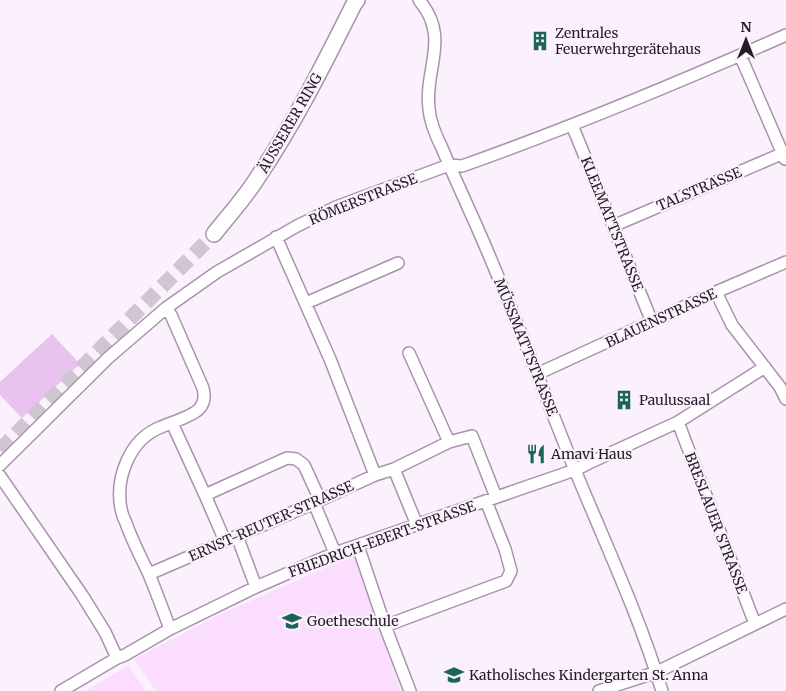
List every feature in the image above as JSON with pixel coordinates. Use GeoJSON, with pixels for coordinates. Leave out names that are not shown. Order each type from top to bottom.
{"type":"FeatureCollection","features":[{"type":"Feature","properties":{"kind":"main road","name":"ÄUSSERER RING"},"geometry":{"type":"LineString","coordinates":[[214,234],[256,181],[276,150],[311,89],[355,1]]}},
{"type":"Feature","properties":{"kind":"street","name":"MÜSSMATTSTRASSE"},"geometry":{"type":"LineString","coordinates":[[418,0],[424,6],[432,22],[436,38],[430,82],[429,108],[435,132],[489,255],[644,636],[662,691]]}},
{"type":"Feature","properties":{"kind":"street","name":"RÖMERSTRASSE"},"geometry":{"type":"LineString","coordinates":[[0,465],[108,358],[166,308],[222,269],[276,237],[336,207],[449,165],[462,166],[572,126],[786,35]]}},
{"type":"Feature","properties":{"kind":"street"},"geometry":{"type":"LineString","coordinates":[[740,55],[785,155]]}},
{"type":"Feature","properties":{"kind":"street","name":"KLEEMATTSTRASSE"},"geometry":{"type":"LineString","coordinates":[[572,126],[652,322]]}},
{"type":"Feature","properties":{"kind":"street","name":"TALSTRASSE"},"geometry":{"type":"LineString","coordinates":[[613,226],[785,155]]}},
{"type":"Feature","properties":{"kind":"street"},"geometry":{"type":"LineString","coordinates":[[276,237],[330,359],[375,475]]}},
{"type":"Feature","properties":{"kind":"street","name":"BLAUENSTRASSE"},"geometry":{"type":"LineString","coordinates":[[537,374],[786,262]]}},
{"type":"Feature","properties":{"kind":"street"},"geometry":{"type":"LineString","coordinates":[[306,303],[398,263]]}},
{"type":"Feature","properties":{"kind":"street"},"geometry":{"type":"LineString","coordinates":[[716,292],[732,325],[780,387],[786,399]]}},
{"type":"Feature","properties":{"kind":"street"},"geometry":{"type":"LineString","coordinates":[[166,308],[171,315],[203,388],[205,398],[198,411],[159,427],[137,444],[128,456],[124,468],[121,481],[121,509],[130,536],[148,574],[170,629]]}},
{"type":"Feature","properties":{"kind":"street"},"geometry":{"type":"LineString","coordinates":[[409,353],[449,442]]}},
{"type":"Feature","properties":{"kind":"street","name":"FRIEDRICH-EBERT-STRASSE"},"geometry":{"type":"LineString","coordinates":[[61,691],[170,629],[256,587],[336,553],[575,470],[678,422],[765,367]]}},
{"type":"Feature","properties":{"kind":"street","name":"BRESLAUER STRASSE"},"geometry":{"type":"LineString","coordinates":[[678,422],[755,624]]}},
{"type":"Feature","properties":{"kind":"street"},"geometry":{"type":"LineString","coordinates":[[172,423],[225,541]]}},
{"type":"Feature","properties":{"kind":"street","name":"ERNST-REUTER-STRASSE"},"geometry":{"type":"LineString","coordinates":[[148,574],[317,502],[375,475],[394,469],[449,442],[472,436],[491,499]]}},
{"type":"Feature","properties":{"kind":"street"},"geometry":{"type":"LineString","coordinates":[[205,495],[287,458],[296,459],[304,465],[336,553]]}},
{"type":"Feature","properties":{"kind":"street"},"geometry":{"type":"LineString","coordinates":[[394,469],[417,525]]}},
{"type":"Feature","properties":{"kind":"street"},"geometry":{"type":"LineString","coordinates":[[0,476],[82,595],[105,632],[117,658]]}},
{"type":"Feature","properties":{"kind":"street"},"geometry":{"type":"LineString","coordinates":[[384,626],[506,582],[511,572],[491,499]]}},
{"type":"Feature","properties":{"kind":"street"},"geometry":{"type":"LineString","coordinates":[[237,536],[256,587]]}},
{"type":"Feature","properties":{"kind":"street"},"geometry":{"type":"LineString","coordinates":[[358,546],[384,626],[410,691]]}},
{"type":"Feature","properties":{"kind":"street"},"geometry":{"type":"LineString","coordinates":[[600,691],[656,672],[786,610]]}},
{"type":"Feature","properties":{"kind":"shaded area"},"geometry":{"type":"Polygon","coordinates":[[[52,334],[80,364],[22,418],[0,395],[0,382],[52,334]]]}},
{"type":"Feature","properties":{"kind":"shaded area","name":"Goetheschule"},"geometry":{"type":"Polygon","coordinates":[[[354,555],[401,691],[156,691],[134,659],[223,613],[354,555]]]}},
{"type":"Feature","properties":{"kind":"shaded area"},"geometry":{"type":"Polygon","coordinates":[[[128,665],[146,691],[86,691],[128,665]]]}},
{"type":"Feature","properties":{"kind":"tunnel"},"geometry":{"type":"LineString","coordinates":[[0,450],[214,234]]}},
{"type":"Feature","properties":{"kind":"place","name":"Zentrales Feuerwehrgerätehaus"},"geometry":{"type":"Point","coordinates":[540,41]}},
{"type":"Feature","properties":{"kind":"place","name":"Paulussaal"},"geometry":{"type":"Point","coordinates":[624,400]}},
{"type":"Feature","properties":{"kind":"place","name":"Amavi Haus"},"geometry":{"type":"Point","coordinates":[536,454]}},
{"type":"Feature","properties":{"kind":"place","name":"Goetheschule"},"geometry":{"type":"Point","coordinates":[292,621]}},
{"type":"Feature","properties":{"kind":"place","name":"Katholisches Kindergarten St. Anna"},"geometry":{"type":"Point","coordinates":[454,675]}}]}
